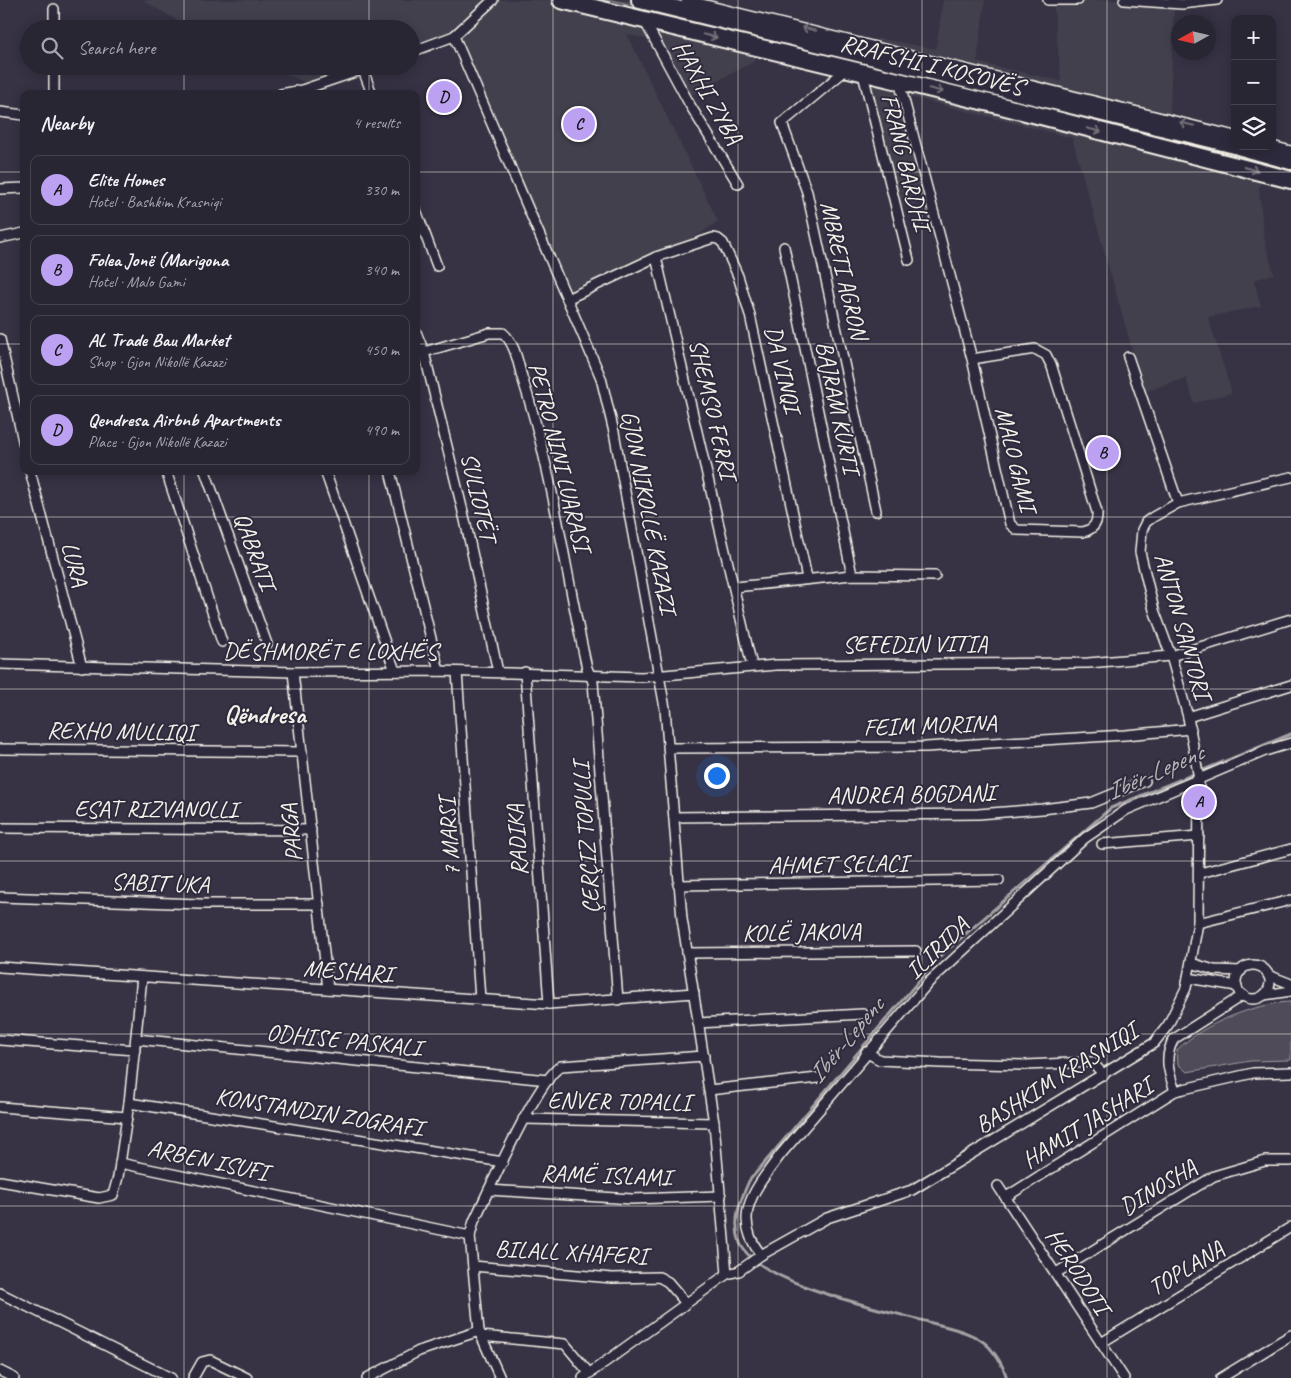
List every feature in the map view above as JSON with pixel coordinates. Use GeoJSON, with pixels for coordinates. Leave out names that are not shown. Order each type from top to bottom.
{"type":"FeatureCollection","features":[{"type":"Feature","properties":{"kind":"highway","name":"RRAFSHI I KOSOVËS"},"geometry":{"type":"LineString","coordinates":[[561,0],[863,74],[899,81],[1291,180]]}},
{"type":"Feature","properties":{"kind":"highway","name":"RRAFSHI I KOSOVËS"},"geometry":{"type":"LineString","coordinates":[[640,0],[1231,144]]}},
{"type":"Feature","properties":{"kind":"highway"},"geometry":{"type":"LineString","coordinates":[[1252,150],[1291,161]]}},
{"type":"Feature","properties":{"kind":"street"},"geometry":{"type":"LineString","coordinates":[[420,49],[454,36],[493,0]]}},
{"type":"Feature","properties":{"kind":"street","name":"RRAFSHI I KOSOVËS"},"geometry":{"type":"LineString","coordinates":[[686,0],[1231,135]]}},
{"type":"Feature","properties":{"kind":"street"},"geometry":{"type":"LineString","coordinates":[[1048,0],[1078,0]]}},
{"type":"Feature","properties":{"kind":"street"},"geometry":{"type":"LineString","coordinates":[[1124,0],[1182,4],[1217,0]]}},
{"type":"Feature","properties":{"kind":"street"},"geometry":{"type":"LineString","coordinates":[[54,9],[54,20]]}},
{"type":"Feature","properties":{"kind":"street","name":"HAXHI ZYBA"},"geometry":{"type":"LineString","coordinates":[[644,20],[690,105],[738,184]]}},
{"type":"Feature","properties":{"kind":"street","name":"GJON NIKOLLË KAZAZI"},"geometry":{"type":"LineString","coordinates":[[454,36],[601,378],[608,402],[641,587],[660,676],[670,748],[678,886],[714,1123],[727,1274]]}},
{"type":"Feature","properties":{"kind":"street","name":"MBRETI AGRON"},"geometry":{"type":"LineString","coordinates":[[847,69],[782,123],[806,192],[876,512]]}},
{"type":"Feature","properties":{"kind":"street","name":"FRANG BARDHI"},"geometry":{"type":"LineString","coordinates":[[863,74],[910,260]]}},
{"type":"Feature","properties":{"kind":"street"},"geometry":{"type":"LineString","coordinates":[[54,75],[54,90]]}},
{"type":"Feature","properties":{"kind":"street"},"geometry":{"type":"LineString","coordinates":[[302,90],[348,75]]}},
{"type":"Feature","properties":{"kind":"street"},"geometry":{"type":"LineString","coordinates":[[365,75],[370,90]]}},
{"type":"Feature","properties":{"kind":"street","name":"MALO GAMI"},"geometry":{"type":"LineString","coordinates":[[899,81],[972,359],[1010,524],[1017,530],[1083,532],[1092,528],[1096,524],[1096,512],[1052,367],[1046,355],[1035,349],[972,359]]}},
{"type":"Feature","properties":{"kind":"street"},"geometry":{"type":"LineString","coordinates":[[0,112],[20,114]]}},
{"type":"Feature","properties":{"kind":"street"},"geometry":{"type":"LineString","coordinates":[[1276,147],[1291,151]]}},
{"type":"Feature","properties":{"kind":"street"},"geometry":{"type":"LineString","coordinates":[[0,189],[20,188]]}},
{"type":"Feature","properties":{"kind":"street"},"geometry":{"type":"LineString","coordinates":[[420,221],[437,266]]}},
{"type":"Feature","properties":{"kind":"street"},"geometry":{"type":"LineString","coordinates":[[0,238],[20,234]]}},
{"type":"Feature","properties":{"kind":"street","name":"DA VINQI"},"geometry":{"type":"LineString","coordinates":[[656,257],[713,238],[718,239],[726,248],[738,276],[748,309],[778,436],[807,578]]}},
{"type":"Feature","properties":{"kind":"street","name":"BAJRAM KURTI"},"geometry":{"type":"LineString","coordinates":[[784,247],[852,575]]}},
{"type":"Feature","properties":{"kind":"street"},"geometry":{"type":"LineString","coordinates":[[567,299],[656,257]]}},
{"type":"Feature","properties":{"kind":"street","name":"SHEMSO FERRI"},"geometry":{"type":"LineString","coordinates":[[656,257],[735,587],[752,666]]}},
{"type":"Feature","properties":{"kind":"street","name":"PETRO NINI LUARASI"},"geometry":{"type":"LineString","coordinates":[[424,352],[496,331],[503,332],[508,337],[539,435],[586,664],[590,675]]}},
{"type":"Feature","properties":{"kind":"street"},"geometry":{"type":"LineString","coordinates":[[0,339],[20,427]]}},
{"type":"Feature","properties":{"kind":"street","name":"SULIOTËT"},"geometry":{"type":"LineString","coordinates":[[420,342],[465,520],[498,672]]}},
{"type":"Feature","properties":{"kind":"street"},"geometry":{"type":"LineString","coordinates":[[1128,356],[1178,503]]}},
{"type":"Feature","properties":{"kind":"street","name":"LURA"},"geometry":{"type":"LineString","coordinates":[[31,475],[82,667]]}},
{"type":"Feature","properties":{"kind":"street"},"geometry":{"type":"LineString","coordinates":[[167,475],[222,642]]}},
{"type":"Feature","properties":{"kind":"street","name":"QABRATI"},"geometry":{"type":"LineString","coordinates":[[206,475],[266,644]]}},
{"type":"Feature","properties":{"kind":"street"},"geometry":{"type":"LineString","coordinates":[[326,475],[395,671]]}},
{"type":"Feature","properties":{"kind":"street"},"geometry":{"type":"LineString","coordinates":[[391,475],[439,671]]}},
{"type":"Feature","properties":{"kind":"street","name":"ANTON SANTORI"},"geometry":{"type":"LineString","coordinates":[[1199,779],[1191,729],[1171,656],[1154,610],[1140,552],[1140,540],[1146,522],[1178,503],[1291,477]]}},
{"type":"Feature","properties":{"kind":"street"},"geometry":{"type":"LineString","coordinates":[[735,587],[807,578],[852,575],[936,576]]}},
{"type":"Feature","properties":{"kind":"street","name":"SEFEDIN VITIA"},"geometry":{"type":"LineString","coordinates":[[660,676],[752,666],[903,663],[1032,665],[1088,663],[1171,656],[1291,619]]}},
{"type":"Feature","properties":{"kind":"street","name":"DËSHMORËT E LOXHËS"},"geometry":{"type":"LineString","coordinates":[[0,664],[293,672],[439,671],[660,676]]}},
{"type":"Feature","properties":{"kind":"street","name":"PARGA"},"geometry":{"type":"LineString","coordinates":[[293,672],[328,989]]}},
{"type":"Feature","properties":{"kind":"street","name":"7 MARSI"},"geometry":{"type":"LineString","coordinates":[[457,672],[480,999]]}},
{"type":"Feature","properties":{"kind":"street","name":"RADIKA"},"geometry":{"type":"LineString","coordinates":[[525,672],[549,1004]]}},
{"type":"Feature","properties":{"kind":"street","name":"ÇERÇIZ TOPULLI"},"geometry":{"type":"LineString","coordinates":[[590,675],[594,686],[618,1000]]}},
{"type":"Feature","properties":{"kind":"street"},"geometry":{"type":"LineString","coordinates":[[1188,717],[1291,686]]}},
{"type":"Feature","properties":{"kind":"street","name":"FEIM MORINA"},"geometry":{"type":"LineString","coordinates":[[670,748],[926,747],[1125,736],[1191,729]]}},
{"type":"Feature","properties":{"kind":"street","name":"ILIRIDA"},"geometry":{"type":"LineString","coordinates":[[761,1255],[747,1232],[746,1216],[750,1199],[781,1154],[866,1052],[929,982],[1085,838],[1126,810],[1291,743]]}},
{"type":"Feature","properties":{"kind":"street","name":"REXHO MULLIQI"},"geometry":{"type":"LineString","coordinates":[[0,750],[302,752]]}},
{"type":"Feature","properties":{"kind":"street","name":"BASHKIM KRASNIQI"},"geometry":{"type":"LineString","coordinates":[[761,1255],[827,1218],[912,1190],[1154,1043],[1168,1024],[1186,988],[1198,923],[1200,873],[1199,779]]}},
{"type":"Feature","properties":{"kind":"street","name":"ANDREA BOGDANI"},"geometry":{"type":"LineString","coordinates":[[674,817],[978,814],[1042,809],[1091,803],[1145,780]]}},
{"type":"Feature","properties":{"kind":"street","name":"ESAT RIZVANOLLI"},"geometry":{"type":"LineString","coordinates":[[0,828],[311,830]]}},
{"type":"Feature","properties":{"kind":"street"},"geometry":{"type":"LineString","coordinates":[[1102,844],[1199,836]]}},
{"type":"Feature","properties":{"kind":"street"},"geometry":{"type":"LineString","coordinates":[[1200,873],[1291,850]]}},
{"type":"Feature","properties":{"kind":"street","name":"AHMET SELACI"},"geometry":{"type":"LineString","coordinates":[[678,886],[999,880]]}},
{"type":"Feature","properties":{"kind":"street","name":"SABIT UKA"},"geometry":{"type":"LineString","coordinates":[[0,897],[200,904],[319,904]]}},
{"type":"Feature","properties":{"kind":"street"},"geometry":{"type":"LineString","coordinates":[[1198,923],[1291,900]]}},
{"type":"Feature","properties":{"kind":"street","name":"KOLË JAKOVA"},"geometry":{"type":"LineString","coordinates":[[687,953],[916,951]]}},
{"type":"Feature","properties":{"kind":"street"},"geometry":{"type":"LineString","coordinates":[[1191,963],[1214,970],[1241,971],[1256,966],[1268,974],[1291,984]]}},
{"type":"Feature","properties":{"kind":"street","name":"MESHARI"},"geometry":{"type":"LineString","coordinates":[[0,967],[549,1004],[694,993]]}},
{"type":"Feature","properties":{"kind":"street"},"geometry":{"type":"LineString","coordinates":[[1241,971],[1237,980],[1237,986],[1243,995],[1254,999],[1264,995],[1291,991]]}},
{"type":"Feature","properties":{"kind":"street"},"geometry":{"type":"LineString","coordinates":[[1264,995],[1270,985],[1268,974]]}},
{"type":"Feature","properties":{"kind":"street","name":"ARBEN ISUFI"},"geometry":{"type":"LineString","coordinates":[[142,976],[129,1103],[120,1162],[470,1236]]}},
{"type":"Feature","properties":{"kind":"street"},"geometry":{"type":"LineString","coordinates":[[1188,978],[1237,986]]}},
{"type":"Feature","properties":{"kind":"street","name":"HAMIT JASHARI"},"geometry":{"type":"LineString","coordinates":[[1006,1197],[1175,1091],[1167,1065],[1168,1052],[1174,1040],[1243,995]]}},
{"type":"Feature","properties":{"kind":"street"},"geometry":{"type":"LineString","coordinates":[[698,1024],[863,1014]]}},
{"type":"Feature","properties":{"kind":"street","name":"ODHISE PASKALI"},"geometry":{"type":"LineString","coordinates":[[136,1039],[548,1080]]}},
{"type":"Feature","properties":{"kind":"street"},"geometry":{"type":"LineString","coordinates":[[0,1040],[135,1050]]}},
{"type":"Feature","properties":{"kind":"street"},"geometry":{"type":"LineString","coordinates":[[866,1052],[880,1060],[940,1063],[1026,1065],[1092,1062],[1104,1075]]}},
{"type":"Feature","properties":{"kind":"street"},"geometry":{"type":"LineString","coordinates":[[500,1378],[480,1333],[470,1236],[474,1221],[524,1119],[548,1080],[561,1066],[704,1056]]}},
{"type":"Feature","properties":{"kind":"street"},"geometry":{"type":"LineString","coordinates":[[1175,1091],[1253,1073],[1291,1072]]}},
{"type":"Feature","properties":{"kind":"street"},"geometry":{"type":"LineString","coordinates":[[709,1090],[818,1078]]}},
{"type":"Feature","properties":{"kind":"street","name":"KONSTANDIN ZOGRAFI"},"geometry":{"type":"LineString","coordinates":[[129,1103],[503,1162]]}},
{"type":"Feature","properties":{"kind":"street"},"geometry":{"type":"LineString","coordinates":[[0,1107],[127,1117]]}},
{"type":"Feature","properties":{"kind":"street","name":"ENVER TOPALLI"},"geometry":{"type":"LineString","coordinates":[[524,1119],[714,1123]]}},
{"type":"Feature","properties":{"kind":"street","name":"DINOSHA"},"geometry":{"type":"LineString","coordinates":[[1056,1273],[1214,1176],[1265,1161],[1291,1162]]}},
{"type":"Feature","properties":{"kind":"street"},"geometry":{"type":"LineString","coordinates":[[0,1181],[89,1197],[109,1198],[115,1189],[120,1162]]}},
{"type":"Feature","properties":{"kind":"street","name":"HERODOTI"},"geometry":{"type":"LineString","coordinates":[[998,1186],[1124,1378]]}},
{"type":"Feature","properties":{"kind":"street","name":"RAMË ISLAMI"},"geometry":{"type":"LineString","coordinates":[[489,1190],[632,1199],[721,1196]]}},
{"type":"Feature","properties":{"kind":"street","name":"TOPLANA"},"geometry":{"type":"LineString","coordinates":[[1101,1343],[1291,1227]]}},
{"type":"Feature","properties":{"kind":"street"},"geometry":{"type":"LineString","coordinates":[[368,1378],[419,1351],[480,1333],[565,1344],[586,1375],[727,1274],[739,1271],[761,1255]]}},
{"type":"Feature","properties":{"kind":"street","name":"BILALL XHAFERI"},"geometry":{"type":"LineString","coordinates":[[473,1266],[612,1278],[659,1278],[668,1282],[686,1303]]}},
{"type":"Feature","properties":{"kind":"street"},"geometry":{"type":"LineString","coordinates":[[0,1293],[171,1378]]}},
{"type":"Feature","properties":{"kind":"street"},"geometry":{"type":"LineString","coordinates":[[1221,1378],[1291,1335]]}},
{"type":"Feature","properties":{"kind":"street"},"geometry":{"type":"LineString","coordinates":[[193,1378],[202,1362],[210,1360],[247,1378]]}},
{"type":"Feature","properties":{"kind":"street"},"geometry":{"type":"LineString","coordinates":[[0,1370],[14,1378]]}},
{"type":"Feature","properties":{"kind":"shaded area"},"geometry":{"type":"Polygon","coordinates":[[[142,0],[703,0],[759,14],[755,61],[691,95],[663,44],[627,34],[718,221],[702,233],[656,257],[567,299],[454,36],[420,49],[420,20],[176,20],[142,0]]]}},
{"type":"Feature","properties":{"kind":"shaded area"},"geometry":{"type":"Polygon","coordinates":[[[587,0],[612,0],[1207,146],[1291,169],[1291,175],[587,0]]]}},
{"type":"Feature","properties":{"kind":"shaded area"},"geometry":{"type":"Polygon","coordinates":[[[943,0],[985,0],[977,62],[1061,81],[1053,0],[1123,0],[1174,4],[1174,15],[1171,15],[1170,114],[1231,132],[1231,150],[1241,150],[1265,165],[1259,189],[1264,237],[1274,274],[1254,280],[1261,306],[1208,317],[1232,393],[1194,403],[1186,378],[1144,392],[1072,138],[910,97],[935,199],[902,207],[868,89],[878,38],[936,49],[943,0]]]}},
{"type":"Feature","properties":{"kind":"shaded area"},"geometry":{"type":"Polygon","coordinates":[[[287,75],[338,75],[307,83],[287,75]]]}},
{"type":"Feature","properties":{"kind":"shaded area"},"geometry":{"type":"Polygon","coordinates":[[[1291,1002],[1291,1060],[1250,1061],[1187,1072],[1178,1064],[1177,1050],[1200,1032],[1246,1011],[1277,1003],[1291,1002]]]}},
{"type":"Feature","properties":{"kind":"waterway","name":"Ibër-Lepenc"},"geometry":{"type":"LineString","coordinates":[[1007,1378],[1000,1362],[990,1348],[978,1338],[955,1329],[826,1294],[771,1271],[752,1258],[740,1243],[737,1226],[740,1203],[749,1181],[939,957],[1111,808],[1291,734]]}},
{"type":"Feature","properties":{"kind":"place","name":"Qendresa Airbnb Apartments"},"geometry":{"type":"Point","coordinates":[444,97]}},
{"type":"Feature","properties":{"kind":"place","name":"AL Trade Bau Market"},"geometry":{"type":"Point","coordinates":[579,124]}},
{"type":"Feature","properties":{"kind":"place","name":"Folea Jonë (Marigona"},"geometry":{"type":"Point","coordinates":[1103,453]}},
{"type":"Feature","properties":{"kind":"place","name":"Elite Homes"},"geometry":{"type":"Point","coordinates":[1199,802]}},
{"type":"Feature","properties":{"kind":"district","name":"Qëndresa"},"geometry":{"type":"Point","coordinates":[265,714]}}]}
